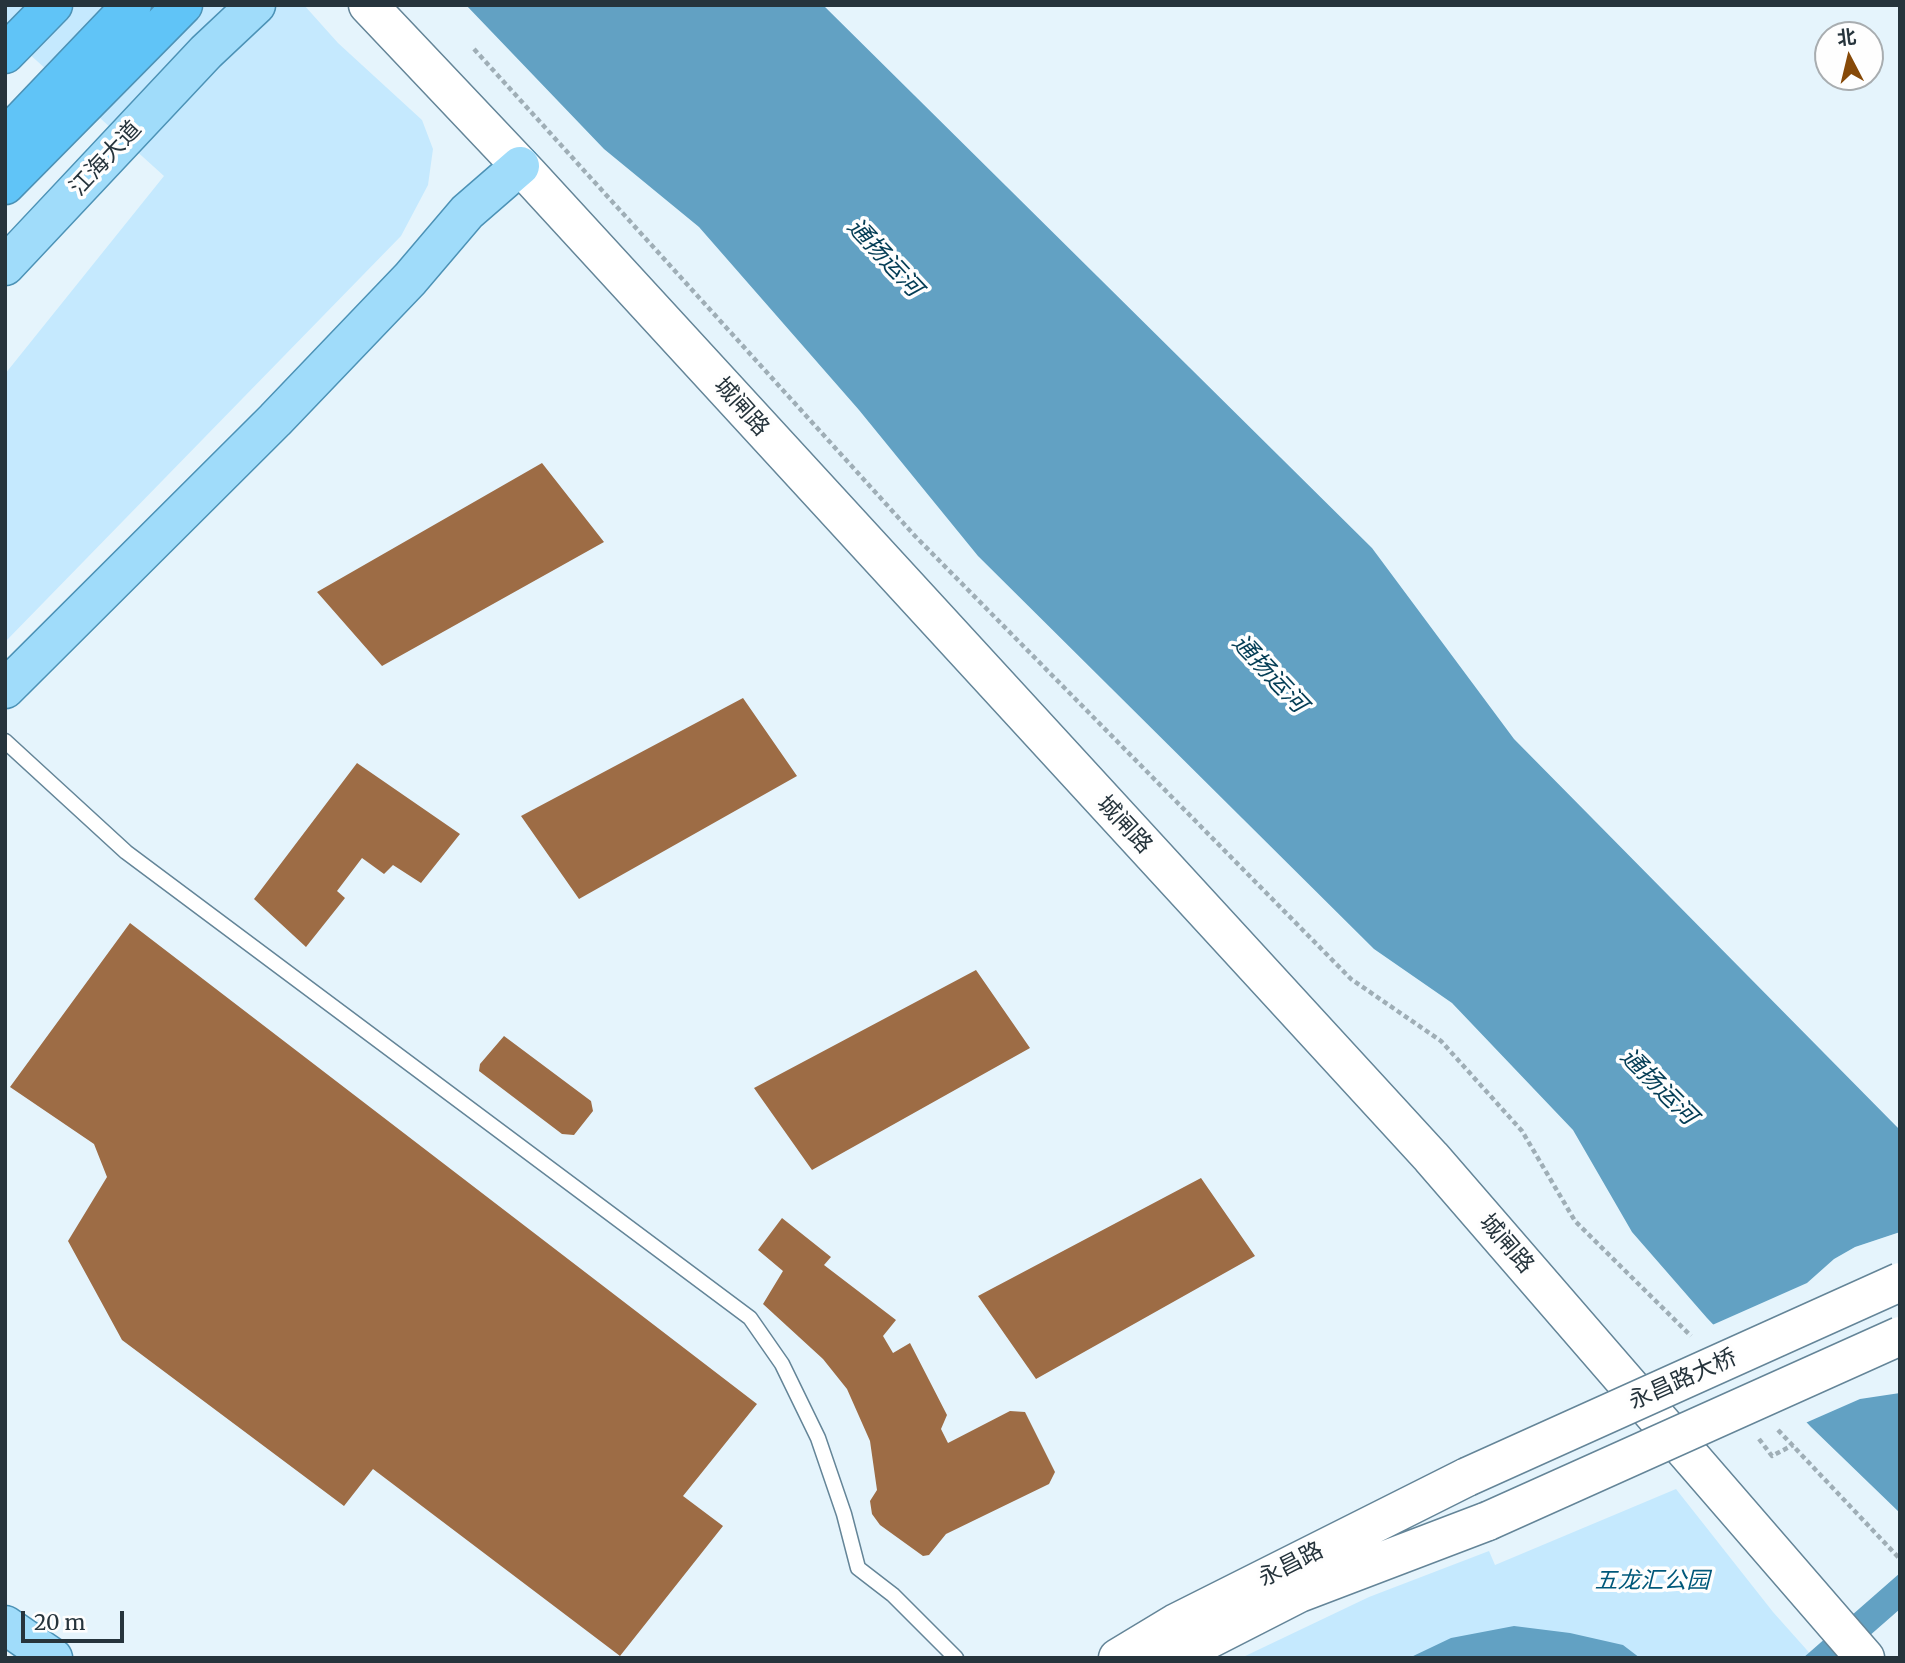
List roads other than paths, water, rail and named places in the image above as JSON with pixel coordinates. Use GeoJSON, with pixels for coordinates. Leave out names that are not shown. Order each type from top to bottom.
{"type":"FeatureCollection","features":[{"type":"Feature","properties":{"kind":"highway"},"geometry":{"type":"LineString","coordinates":[[5,54],[53,5]]}},
{"type":"Feature","properties":{"kind":"highway"},"geometry":{"type":"LineString","coordinates":[[5,138],[132,5]]}},
{"type":"Feature","properties":{"kind":"highway"},"geometry":{"type":"LineString","coordinates":[[5,185],[183,5]]}},
{"type":"Feature","properties":{"kind":"main road","name":"江海大道"},"geometry":{"type":"LineString","coordinates":[[5,265],[206,52],[256,5]]}},
{"type":"Feature","properties":{"kind":"main road"},"geometry":{"type":"LineString","coordinates":[[5,689],[275,421],[410,279],[467,212],[520,166]]}},
{"type":"Feature","properties":{"kind":"main road"},"geometry":{"type":"LineString","coordinates":[[5,1625],[53,1658]]}},
{"type":"Feature","properties":{"kind":"street","name":"城闸路"},"geometry":{"type":"LineString","coordinates":[[368,5],[520,166],[1431,1157],[1865,1658]]}},
{"type":"Feature","properties":{"kind":"street","name":"永昌路大桥"},"geometry":{"type":"LineString","coordinates":[[1466,1478],[1900,1282]]}},
{"type":"Feature","properties":{"kind":"street","name":"永昌路"},"geometry":{"type":"LineString","coordinates":[[1172,1658],[1298,1593],[1488,1521],[1900,1336]]}},
{"type":"Feature","properties":{"kind":"street","name":"永昌路"},"geometry":{"type":"LineString","coordinates":[[1118,1658],[1177,1623],[1466,1478]]}},
{"type":"Feature","properties":{"kind":"lane"},"geometry":{"type":"LineString","coordinates":[[5,741],[126,852],[750,1318],[782,1364],[818,1438],[844,1514],[858,1568],[893,1595],[956,1658]]}},
{"type":"Feature","properties":{"kind":"water","name":"通扬运河"},"geometry":{"type":"Polygon","coordinates":[[[466,5],[823,5],[1372,548],[1514,739],[1900,1130],[1900,1513],[1811,1427],[1707,1318],[1632,1232],[1573,1130],[1452,1003],[1374,949],[978,556],[859,410],[699,227],[604,149],[466,5]]]}},
{"type":"Feature","properties":{"kind":"water"},"geometry":{"type":"Polygon","coordinates":[[[1900,1573],[1900,1609],[1844,1658],[1803,1658],[1900,1573]]]}},
{"type":"Feature","properties":{"kind":"water"},"geometry":{"type":"Polygon","coordinates":[[[1514,1626],[1570,1633],[1623,1645],[1640,1658],[1409,1658],[1451,1638],[1514,1626]]]}},
{"type":"Feature","properties":{"kind":"park label","name":"五龙汇公园"},"geometry":{"type":"Point","coordinates":[1652,1581]}}]}
